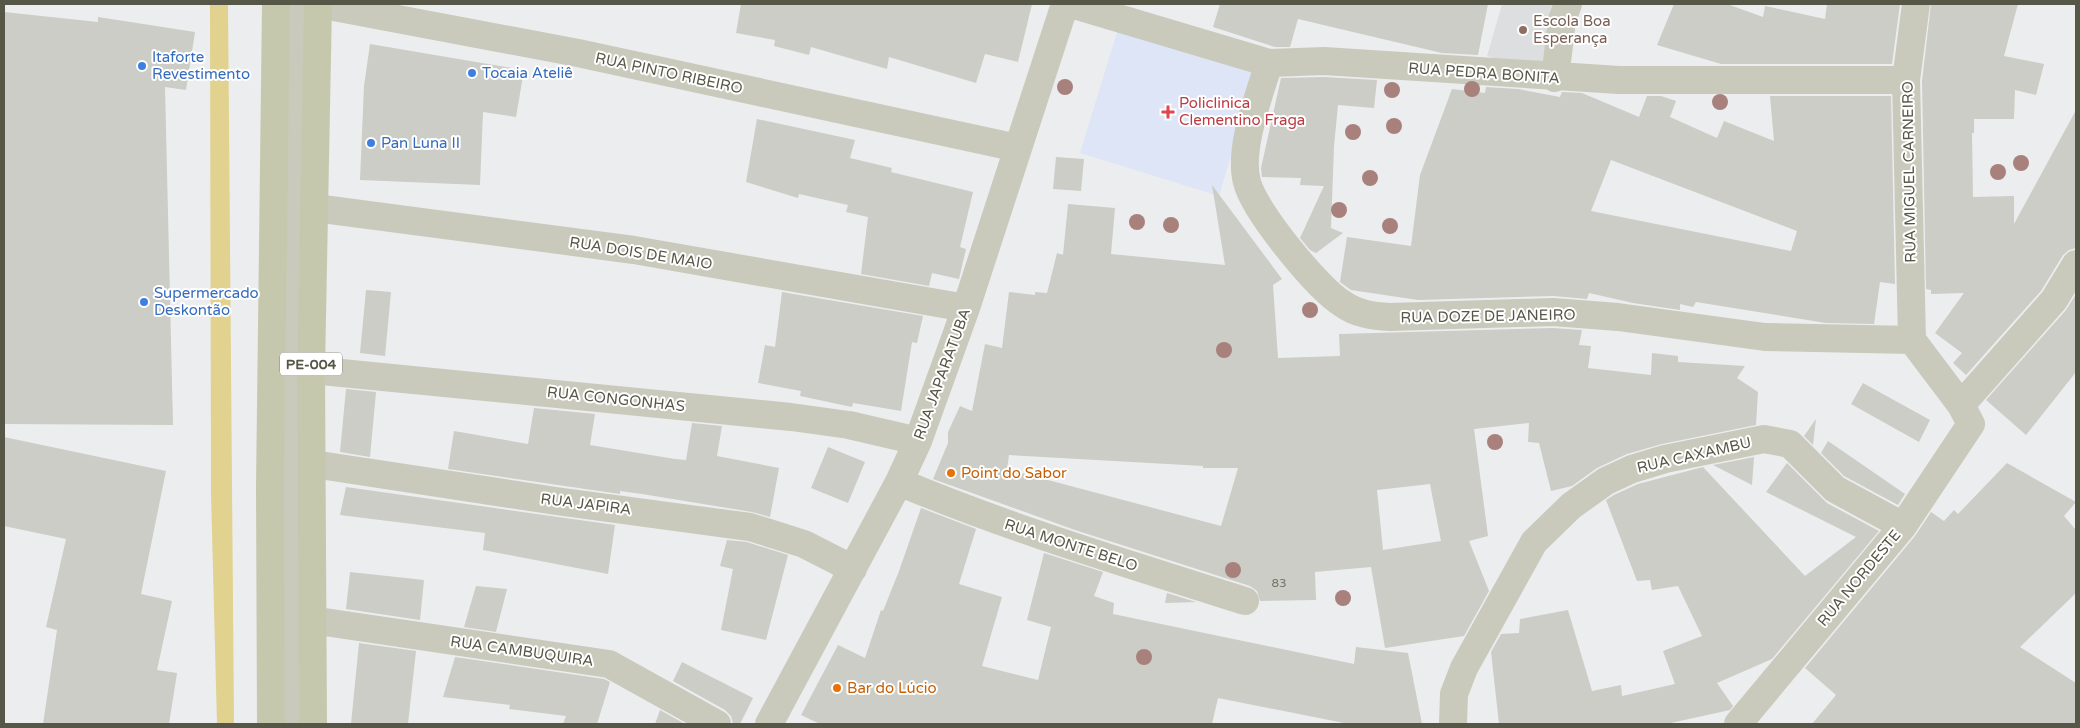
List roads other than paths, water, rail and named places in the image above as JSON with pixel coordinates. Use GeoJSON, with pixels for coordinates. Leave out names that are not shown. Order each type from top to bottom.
{"type":"FeatureCollection","features":[{"type":"Feature","properties":{"kind":"main road","name":"PE-004"},"geometry":{"type":"LineString","coordinates":[[271,724],[270,486],[276,4]]}},
{"type":"Feature","properties":{"kind":"main road","name":"PE-004"},"geometry":{"type":"LineString","coordinates":[[308,4],[315,208],[311,370],[313,724]]}},
{"type":"Feature","properties":{"kind":"street","name":"RUA PINTO RIBEIRO"},"geometry":{"type":"LineString","coordinates":[[308,4],[578,53],[1018,148]]}},
{"type":"Feature","properties":{"kind":"street"},"geometry":{"type":"LineString","coordinates":[[287,724],[283,294],[308,4]]}},
{"type":"Feature","properties":{"kind":"street"},"geometry":{"type":"LineString","coordinates":[[296,724],[290,289],[308,4]]}},
{"type":"Feature","properties":{"kind":"street","name":"RUA JAPARATUBA"},"geometry":{"type":"LineString","coordinates":[[769,724],[899,482],[918,441],[966,308],[1066,4]]}},
{"type":"Feature","properties":{"kind":"street","name":"RUA PEDRA BONITA"},"geometry":{"type":"LineString","coordinates":[[1071,4],[1269,64],[1324,61],[1555,78],[1618,80],[1906,80]]}},
{"type":"Feature","properties":{"kind":"street"},"geometry":{"type":"LineString","coordinates":[[1555,78],[1562,20],[1568,4]]}},
{"type":"Feature","properties":{"kind":"street","name":"RUA MIGUEL CARNEIRO"},"geometry":{"type":"LineString","coordinates":[[1912,340],[1906,80],[1916,4]]}},
{"type":"Feature","properties":{"kind":"street","name":"RUA DOZE DE JANEIRO"},"geometry":{"type":"LineString","coordinates":[[1269,64],[1249,128],[1246,182],[1267,222],[1324,288],[1342,304],[1357,312],[1390,317],[1553,312],[1618,317],[1764,337],[1912,340]]}},
{"type":"Feature","properties":{"kind":"street","name":"RUA DOIS DE MAIO"},"geometry":{"type":"LineString","coordinates":[[315,208],[634,250],[966,308]]}},
{"type":"Feature","properties":{"kind":"street"},"geometry":{"type":"LineString","coordinates":[[1912,340],[1966,415],[2054,300],[2076,264]]}},
{"type":"Feature","properties":{"kind":"street","name":"RUA CONGONHAS"},"geometry":{"type":"LineString","coordinates":[[311,370],[790,416],[849,424],[918,441]]}},
{"type":"Feature","properties":{"kind":"street","name":"RUA NORDESTE"},"geometry":{"type":"LineString","coordinates":[[1738,724],[1903,526],[1966,415]]}},
{"type":"Feature","properties":{"kind":"street","name":"RUA CAXAMBU"},"geometry":{"type":"LineString","coordinates":[[1453,724],[1454,694],[1464,668],[1534,542],[1571,506],[1606,481],[1632,469],[1665,459],[1764,439],[1790,444],[1835,489],[1903,526]]}},
{"type":"Feature","properties":{"kind":"street","name":"RUA JAPIRA"},"geometry":{"type":"LineString","coordinates":[[313,464],[556,501],[750,527],[804,544],[853,569]]}},
{"type":"Feature","properties":{"kind":"street","name":"RUA MONTE BELO"},"geometry":{"type":"LineString","coordinates":[[899,482],[960,508],[1021,529],[1245,601]]}},
{"type":"Feature","properties":{"kind":"street","name":"RUA CAMBUQUIRA"},"geometry":{"type":"LineString","coordinates":[[311,620],[609,664],[717,724]]}},
{"type":"Feature","properties":{"kind":"place","name":"Escola Boa Esperança"},"geometry":{"type":"Point","coordinates":[1523,30]}},
{"type":"Feature","properties":{"kind":"place","name":"Itaforte Revestimento"},"geometry":{"type":"Point","coordinates":[142,66]}},
{"type":"Feature","properties":{"kind":"place","name":"Tocaia Ateliê"},"geometry":{"type":"Point","coordinates":[472,73]}},
{"type":"Feature","properties":{"kind":"place","name":"Policlinica Clementino Fraga"},"geometry":{"type":"Point","coordinates":[1168,112]}},
{"type":"Feature","properties":{"kind":"place","name":"Pan Luna II"},"geometry":{"type":"Point","coordinates":[371,143]}},
{"type":"Feature","properties":{"kind":"place","name":"Supermercado Deskontão"},"geometry":{"type":"Point","coordinates":[144,302]}},
{"type":"Feature","properties":{"kind":"place","name":"Point do Sabor"},"geometry":{"type":"Point","coordinates":[951,473]}},
{"type":"Feature","properties":{"kind":"place","name":"Bar do Lúcio"},"geometry":{"type":"Point","coordinates":[837,688]}}]}
